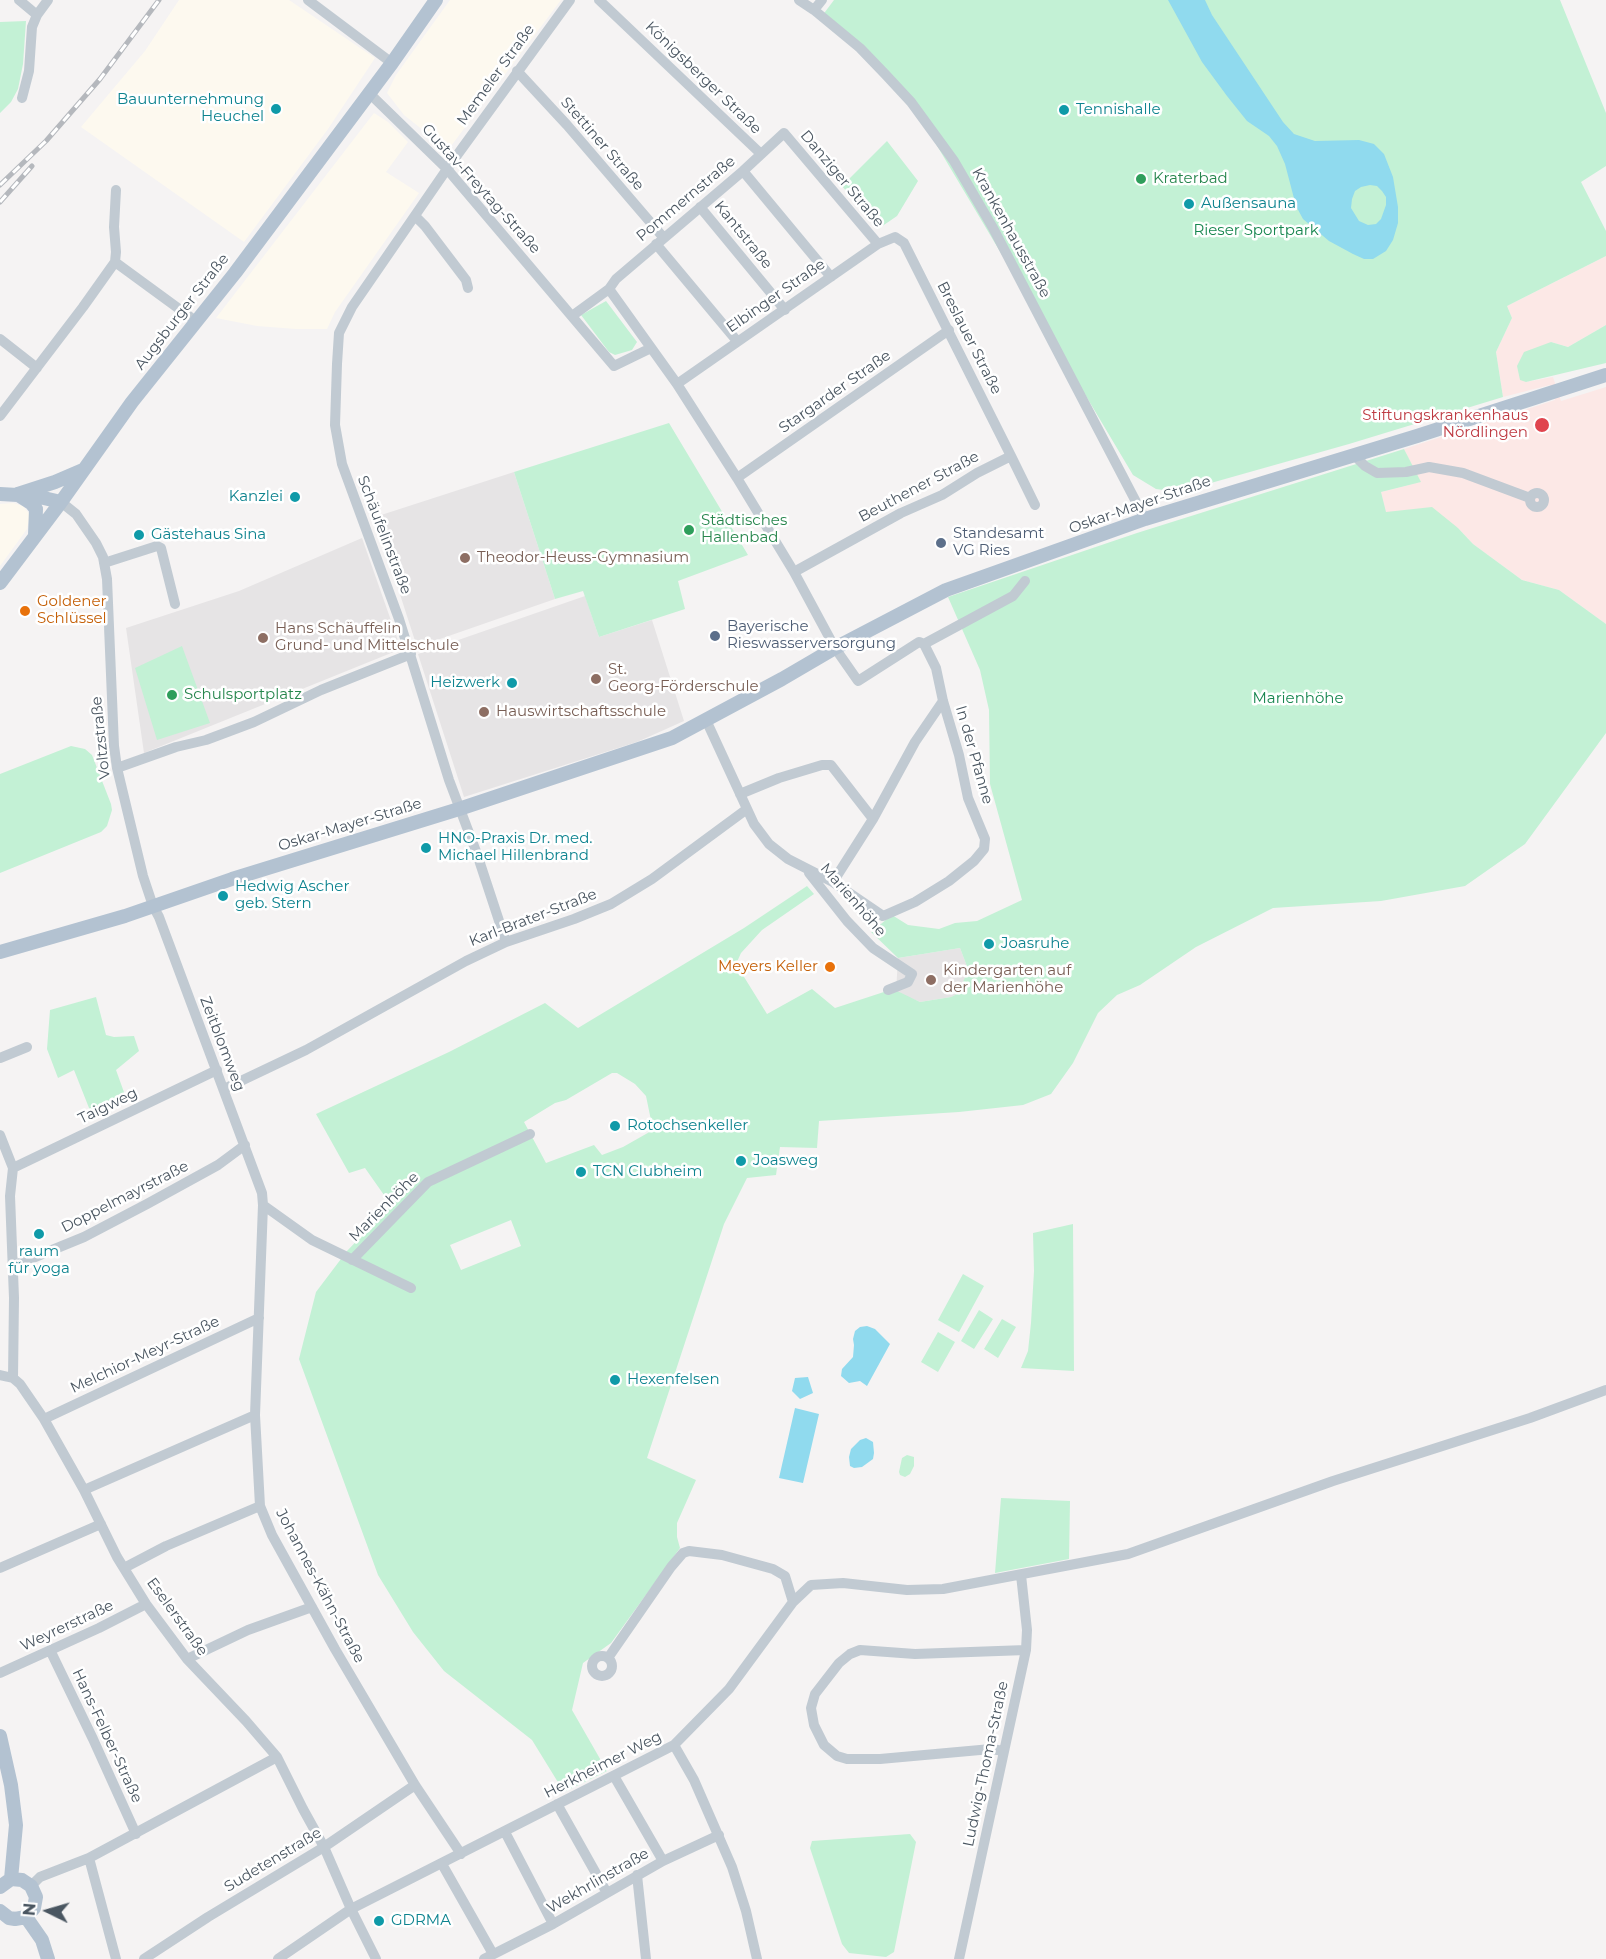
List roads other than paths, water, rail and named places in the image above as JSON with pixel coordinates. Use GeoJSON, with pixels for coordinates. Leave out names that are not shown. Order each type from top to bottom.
{"type":"FeatureCollection","features":[{"type":"Feature","properties":{"kind":"main road","name":"Augsburger Straße"},"geometry":{"type":"LineString","coordinates":[[0,583],[132,402],[197,322],[392,63],[436,0]]}},
{"type":"Feature","properties":{"kind":"main road","name":"Oskar-Mayer-Straße"},"geometry":{"type":"LineString","coordinates":[[0,952],[91,927],[672,738],[835,648],[946,591],[1144,519],[1417,436],[1606,375]]}},
{"type":"Feature","properties":{"kind":"main road"},"geometry":{"type":"LineString","coordinates":[[18,495],[83,470]]}},
{"type":"Feature","properties":{"kind":"main road"},"geometry":{"type":"LineString","coordinates":[[0,494],[35,496],[61,502]]}},
{"type":"Feature","properties":{"kind":"main road"},"geometry":{"type":"LineString","coordinates":[[18,495],[29,500],[36,509],[35,537]]}},
{"type":"Feature","properties":{"kind":"main road"},"geometry":{"type":"LineString","coordinates":[[0,1736],[14,1803],[16,1825],[6,1883],[22,1880],[35,1891],[36,1903],[26,1917],[9,1918],[0,1911]]}},
{"type":"Feature","properties":{"kind":"main road"},"geometry":{"type":"LineString","coordinates":[[26,1917],[42,1940],[48,1959]]}},
{"type":"Feature","properties":{"kind":"street"},"geometry":{"type":"LineString","coordinates":[[19,0],[37,15]]}},
{"type":"Feature","properties":{"kind":"street"},"geometry":{"type":"LineString","coordinates":[[22,98],[29,71],[32,27],[37,15],[48,0]]}},
{"type":"Feature","properties":{"kind":"street"},"geometry":{"type":"LineString","coordinates":[[308,0],[392,63]]}},
{"type":"Feature","properties":{"kind":"street","name":"Memeler Straße"},"geometry":{"type":"LineString","coordinates":[[447,169],[570,0]]}},
{"type":"Feature","properties":{"kind":"street","name":"Königsberger Straße"},"geometry":{"type":"LineString","coordinates":[[599,0],[761,154]]}},
{"type":"Feature","properties":{"kind":"street","name":"Krankenhausstraße"},"geometry":{"type":"LineString","coordinates":[[799,0],[860,48],[911,102],[954,161],[998,239],[1144,519]]}},
{"type":"Feature","properties":{"kind":"street"},"geometry":{"type":"LineString","coordinates":[[814,10],[822,0]]}},
{"type":"Feature","properties":{"kind":"street","name":"Stettiner Straße"},"geometry":{"type":"LineString","coordinates":[[517,71],[567,126],[737,341]]}},
{"type":"Feature","properties":{"kind":"street","name":"Gustav-Freytag-Straße"},"geometry":{"type":"LineString","coordinates":[[369,93],[447,169],[614,366],[651,348]]}},
{"type":"Feature","properties":{"kind":"street","name":"Pommernstraße"},"geometry":{"type":"LineString","coordinates":[[569,313],[609,289],[616,279],[784,133]]}},
{"type":"Feature","properties":{"kind":"street","name":"Danziger Straße"},"geometry":{"type":"LineString","coordinates":[[784,133],[878,244]]}},
{"type":"Feature","properties":{"kind":"street","name":"Schäufelinstraße"},"geometry":{"type":"LineString","coordinates":[[447,169],[342,323],[339,335],[335,425],[344,470],[411,654],[459,809],[477,854],[506,942]]}},
{"type":"Feature","properties":{"kind":"street"},"geometry":{"type":"LineString","coordinates":[[743,171],[831,277]]}},
{"type":"Feature","properties":{"kind":"street"},"geometry":{"type":"LineString","coordinates":[[0,416],[115,262],[116,190]]}},
{"type":"Feature","properties":{"kind":"street","name":"Kantstraße"},"geometry":{"type":"LineString","coordinates":[[700,207],[785,310]]}},
{"type":"Feature","properties":{"kind":"street"},"geometry":{"type":"LineString","coordinates":[[415,216],[466,280],[468,288]]}},
{"type":"Feature","properties":{"kind":"street","name":"Elbinger Straße"},"geometry":{"type":"LineString","coordinates":[[677,384],[878,244],[895,237]]}},
{"type":"Feature","properties":{"kind":"street","name":"Breslauer Straße"},"geometry":{"type":"LineString","coordinates":[[895,237],[904,243],[1011,456]]}},
{"type":"Feature","properties":{"kind":"street"},"geometry":{"type":"LineString","coordinates":[[115,262],[197,322]]}},
{"type":"Feature","properties":{"kind":"street"},"geometry":{"type":"LineString","coordinates":[[609,289],[677,384],[737,478],[794,572],[835,648],[858,681],[919,642],[924,644],[1013,596],[1025,581]]}},
{"type":"Feature","properties":{"kind":"street","name":"Stargarder Straße"},"geometry":{"type":"LineString","coordinates":[[737,478],[949,330]]}},
{"type":"Feature","properties":{"kind":"street"},"geometry":{"type":"LineString","coordinates":[[0,339],[37,368]]}},
{"type":"Feature","properties":{"kind":"street"},"geometry":{"type":"LineString","coordinates":[[1353,454],[1365,466],[1377,472],[1406,472],[1429,467],[1463,473],[1530,498]]}},
{"type":"Feature","properties":{"kind":"street"},"geometry":{"type":"LineString","coordinates":[[1011,456],[1035,505]]}},
{"type":"Feature","properties":{"kind":"street","name":"Beuthener Straße"},"geometry":{"type":"LineString","coordinates":[[794,572],[900,513],[942,495],[977,473],[1011,456]]}},
{"type":"Feature","properties":{"kind":"street","name":"Voltzstraße"},"geometry":{"type":"LineString","coordinates":[[61,502],[73,511],[96,543],[104,563],[107,579],[110,698],[117,768],[143,876],[153,906]]}},
{"type":"Feature","properties":{"kind":"street"},"geometry":{"type":"LineString","coordinates":[[104,563],[157,546],[161,548],[175,604]]}},
{"type":"Feature","properties":{"kind":"street","name":"In der Pfanne"},"geometry":{"type":"LineString","coordinates":[[706,720],[754,824],[769,844],[788,859],[833,882],[882,916],[915,902],[941,886],[974,861],[984,849],[985,839],[968,798],[936,668],[924,644]]}},
{"type":"Feature","properties":{"kind":"street"},"geometry":{"type":"LineString","coordinates":[[117,768],[254,722],[321,690],[411,654]]}},
{"type":"Feature","properties":{"kind":"street","name":"In der Pfanne"},"geometry":{"type":"LineString","coordinates":[[833,882],[873,819],[915,742],[943,701]]}},
{"type":"Feature","properties":{"kind":"street"},"geometry":{"type":"LineString","coordinates":[[740,794],[779,778],[822,765],[831,765],[873,819]]}},
{"type":"Feature","properties":{"kind":"street","name":"Karl-Brater-Straße"},"geometry":{"type":"LineString","coordinates":[[224,1089],[306,1050],[456,966],[506,942],[611,904],[652,879],[747,809]]}},
{"type":"Feature","properties":{"kind":"street","name":"Marienhöhe"},"geometry":{"type":"LineString","coordinates":[[805,868],[847,921],[873,948],[912,974],[908,982],[888,990]]}},
{"type":"Feature","properties":{"kind":"street","name":"Zeitblomweg"},"geometry":{"type":"LineString","coordinates":[[153,906],[224,1089],[263,1199]]}},
{"type":"Feature","properties":{"kind":"street"},"geometry":{"type":"LineString","coordinates":[[0,1058],[27,1047]]}},
{"type":"Feature","properties":{"kind":"street","name":"Taigweg"},"geometry":{"type":"LineString","coordinates":[[13,1168],[216,1070]]}},
{"type":"Feature","properties":{"kind":"street","name":"Marienhöhe"},"geometry":{"type":"LineString","coordinates":[[411,1287],[352,1260],[428,1182],[530,1134]]}},
{"type":"Feature","properties":{"kind":"street"},"geometry":{"type":"LineString","coordinates":[[0,1135],[13,1168],[10,1196],[13,1266],[13,1378],[0,1375]]}},
{"type":"Feature","properties":{"kind":"street","name":"Doppelmayrstraße"},"geometry":{"type":"LineString","coordinates":[[13,1266],[84,1237],[147,1204],[218,1165],[244,1144]]}},
{"type":"Feature","properties":{"kind":"street"},"geometry":{"type":"LineString","coordinates":[[263,1199],[312,1240],[352,1260]]}},
{"type":"Feature","properties":{"kind":"street","name":"Johannes-Kähn-Straße"},"geometry":{"type":"LineString","coordinates":[[263,1199],[255,1415],[260,1506],[272,1535],[312,1607],[415,1785],[461,1854]]}},
{"type":"Feature","properties":{"kind":"street","name":"Melchior-Meyr-Straße"},"geometry":{"type":"LineString","coordinates":[[44,1419],[259,1318]]}},
{"type":"Feature","properties":{"kind":"street","name":"Eselerstraße"},"geometry":{"type":"LineString","coordinates":[[13,1378],[20,1384],[44,1419],[124,1568],[146,1604],[187,1659],[277,1757],[324,1847],[351,1910],[376,1959]]}},
{"type":"Feature","properties":{"kind":"street","name":"Herkheimer Weg"},"geometry":{"type":"LineString","coordinates":[[278,1959],[351,1910],[674,1745],[729,1689],[793,1602],[810,1586],[843,1583],[908,1590],[960,1586],[1149,1549],[1333,1481],[1530,1418],[1606,1390]]}},
{"type":"Feature","properties":{"kind":"street"},"geometry":{"type":"LineString","coordinates":[[84,1490],[255,1415]]}},
{"type":"Feature","properties":{"kind":"street"},"geometry":{"type":"LineString","coordinates":[[124,1568],[166,1546],[260,1506]]}},
{"type":"Feature","properties":{"kind":"street"},"geometry":{"type":"LineString","coordinates":[[0,1568],[100,1524]]}},
{"type":"Feature","properties":{"kind":"street"},"geometry":{"type":"LineString","coordinates":[[608,1658],[671,1567],[683,1553],[689,1551],[722,1555],[773,1569],[784,1576],[793,1602]]}},
{"type":"Feature","properties":{"kind":"street","name":"Ludwig-Thoma-Straße"},"geometry":{"type":"LineString","coordinates":[[959,1959],[1026,1650],[1027,1629],[1021,1575]]}},
{"type":"Feature","properties":{"kind":"street","name":"Weyrerstraße"},"geometry":{"type":"LineString","coordinates":[[0,1673],[146,1604]]}},
{"type":"Feature","properties":{"kind":"street"},"geometry":{"type":"LineString","coordinates":[[187,1659],[255,1627],[312,1607]]}},
{"type":"Feature","properties":{"kind":"street","name":"Hans-Felber-Straße"},"geometry":{"type":"LineString","coordinates":[[50,1650],[136,1834]]}},
{"type":"Feature","properties":{"kind":"street"},"geometry":{"type":"LineString","coordinates":[[1004,1751],[991,1749],[880,1759],[847,1759],[837,1756],[824,1745],[814,1725],[811,1708],[815,1694],[839,1663],[850,1654],[860,1650],[915,1654],[1026,1650]]}},
{"type":"Feature","properties":{"kind":"street"},"geometry":{"type":"LineString","coordinates":[[674,1745],[694,1780],[719,1835],[747,1911],[757,1959]]}},
{"type":"Feature","properties":{"kind":"street"},"geometry":{"type":"LineString","coordinates":[[31,1886],[40,1877],[89,1858],[277,1757]]}},
{"type":"Feature","properties":{"kind":"street"},"geometry":{"type":"LineString","coordinates":[[614,1776],[663,1861]]}},
{"type":"Feature","properties":{"kind":"street","name":"Sudetenstraße"},"geometry":{"type":"LineString","coordinates":[[144,1959],[208,1917],[324,1847],[415,1785]]}},
{"type":"Feature","properties":{"kind":"street"},"geometry":{"type":"LineString","coordinates":[[558,1804],[607,1893]]}},
{"type":"Feature","properties":{"kind":"street"},"geometry":{"type":"LineString","coordinates":[[505,1832],[553,1924]]}},
{"type":"Feature","properties":{"kind":"street","name":"Wekhrlinstraße"},"geometry":{"type":"LineString","coordinates":[[442,1864],[488,1956],[553,1924],[663,1861],[719,1835]]}},
{"type":"Feature","properties":{"kind":"street"},"geometry":{"type":"LineString","coordinates":[[89,1858],[116,1959]]}},
{"type":"Feature","properties":{"kind":"street"},"geometry":{"type":"LineString","coordinates":[[637,1875],[646,1959]]}},
{"type":"Feature","properties":{"kind":"water"},"geometry":{"type":"Polygon","coordinates":[[[1168,0],[1205,0],[1212,15],[1283,122],[1294,134],[1315,141],[1359,140],[1374,144],[1384,154],[1393,177],[1398,207],[1398,223],[1393,240],[1386,251],[1373,259],[1364,259],[1329,241],[1303,219],[1296,206],[1285,164],[1277,146],[1269,136],[1247,121],[1202,62],[1168,0]],[[1377,186],[1361,187],[1355,191],[1352,199],[1351,208],[1359,221],[1368,225],[1376,224],[1381,219],[1386,205],[1386,197],[1377,186]]]}},
{"type":"Feature","properties":{"kind":"water"},"geometry":{"type":"Polygon","coordinates":[[[867,1326],[875,1329],[890,1344],[867,1386],[860,1381],[849,1383],[841,1376],[842,1369],[853,1357],[855,1331],[867,1326]]]}},
{"type":"Feature","properties":{"kind":"water"},"geometry":{"type":"Polygon","coordinates":[[[808,1377],[813,1393],[800,1399],[792,1391],[795,1378],[808,1377]]]}},
{"type":"Feature","properties":{"kind":"water"},"geometry":{"type":"Polygon","coordinates":[[[795,1408],[819,1414],[803,1483],[779,1478],[795,1408]]]}},
{"type":"Feature","properties":{"kind":"water"},"geometry":{"type":"Polygon","coordinates":[[[866,1438],[873,1442],[873,1459],[862,1467],[854,1468],[850,1466],[851,1449],[860,1440],[866,1438]]]}},
{"type":"Feature","properties":{"kind":"railway"},"geometry":{"type":"LineString","coordinates":[[0,185],[46,141],[100,79],[159,0]]}},
{"type":"Feature","properties":{"kind":"railway"},"geometry":{"type":"LineString","coordinates":[[0,202],[32,166]]}},
{"type":"Feature","properties":{"kind":"place","name":"Bauunternehmung Heuchel"},"geometry":{"type":"Point","coordinates":[276,109]}},
{"type":"Feature","properties":{"kind":"place","name":"Tennishalle"},"geometry":{"type":"Point","coordinates":[1064,110]}},
{"type":"Feature","properties":{"kind":"place","name":"Kraterbad"},"geometry":{"type":"Point","coordinates":[1141,179]}},
{"type":"Feature","properties":{"kind":"place","name":"Außensauna"},"geometry":{"type":"Point","coordinates":[1189,204]}},
{"type":"Feature","properties":{"kind":"place","name":"Stiftungskrankenhaus Nördlingen"},"geometry":{"type":"Point","coordinates":[1542,425]}},
{"type":"Feature","properties":{"kind":"place","name":"Kanzlei"},"geometry":{"type":"Point","coordinates":[295,497]}},
{"type":"Feature","properties":{"kind":"place","name":"Städtisches Hallenbad"},"geometry":{"type":"Point","coordinates":[689,530]}},
{"type":"Feature","properties":{"kind":"place","name":"Gästehaus Sina"},"geometry":{"type":"Point","coordinates":[139,535]}},
{"type":"Feature","properties":{"kind":"place","name":"Standesamt VG Ries"},"geometry":{"type":"Point","coordinates":[941,543]}},
{"type":"Feature","properties":{"kind":"place","name":"Theodor-Heuss-Gymnasium"},"geometry":{"type":"Point","coordinates":[465,558]}},
{"type":"Feature","properties":{"kind":"place","name":"Goldener Schlüssel"},"geometry":{"type":"Point","coordinates":[25,611]}},
{"type":"Feature","properties":{"kind":"place","name":"Bayerische Rieswasserversorgung"},"geometry":{"type":"Point","coordinates":[715,636]}},
{"type":"Feature","properties":{"kind":"place","name":"Hans Schäuffelin Grund- und Mittelschule"},"geometry":{"type":"Point","coordinates":[263,638]}},
{"type":"Feature","properties":{"kind":"place","name":"St. Georg-Förderschule"},"geometry":{"type":"Point","coordinates":[596,679]}},
{"type":"Feature","properties":{"kind":"place","name":"Heizwerk"},"geometry":{"type":"Point","coordinates":[512,683]}},
{"type":"Feature","properties":{"kind":"place","name":"Schulsportplatz"},"geometry":{"type":"Point","coordinates":[172,695]}},
{"type":"Feature","properties":{"kind":"place","name":"Hauswirtschaftsschule"},"geometry":{"type":"Point","coordinates":[484,712]}},
{"type":"Feature","properties":{"kind":"place","name":"HNO-Praxis Dr. med. Michael Hillenbrand"},"geometry":{"type":"Point","coordinates":[426,848]}},
{"type":"Feature","properties":{"kind":"place","name":"Hedwig Ascher geb. Stern"},"geometry":{"type":"Point","coordinates":[223,896]}},
{"type":"Feature","properties":{"kind":"place","name":"Joasruhe"},"geometry":{"type":"Point","coordinates":[989,944]}},
{"type":"Feature","properties":{"kind":"place","name":"Meyers Keller"},"geometry":{"type":"Point","coordinates":[830,967]}},
{"type":"Feature","properties":{"kind":"place","name":"Kindergarten auf der Marienhöhe"},"geometry":{"type":"Point","coordinates":[931,980]}},
{"type":"Feature","properties":{"kind":"place","name":"Rotochsenkeller"},"geometry":{"type":"Point","coordinates":[615,1126]}},
{"type":"Feature","properties":{"kind":"place","name":"Joasweg"},"geometry":{"type":"Point","coordinates":[741,1161]}},
{"type":"Feature","properties":{"kind":"place","name":"TCN Clubheim"},"geometry":{"type":"Point","coordinates":[581,1172]}},
{"type":"Feature","properties":{"kind":"place","name":"raum für yoga"},"geometry":{"type":"Point","coordinates":[39,1234]}},
{"type":"Feature","properties":{"kind":"place","name":"Hexenfelsen"},"geometry":{"type":"Point","coordinates":[615,1380]}},
{"type":"Feature","properties":{"kind":"place","name":"GDRMA"},"geometry":{"type":"Point","coordinates":[379,1921]}},
{"type":"Feature","properties":{"kind":"park label","name":"Rieser Sportpark"},"geometry":{"type":"Point","coordinates":[1256,231]}}]}
